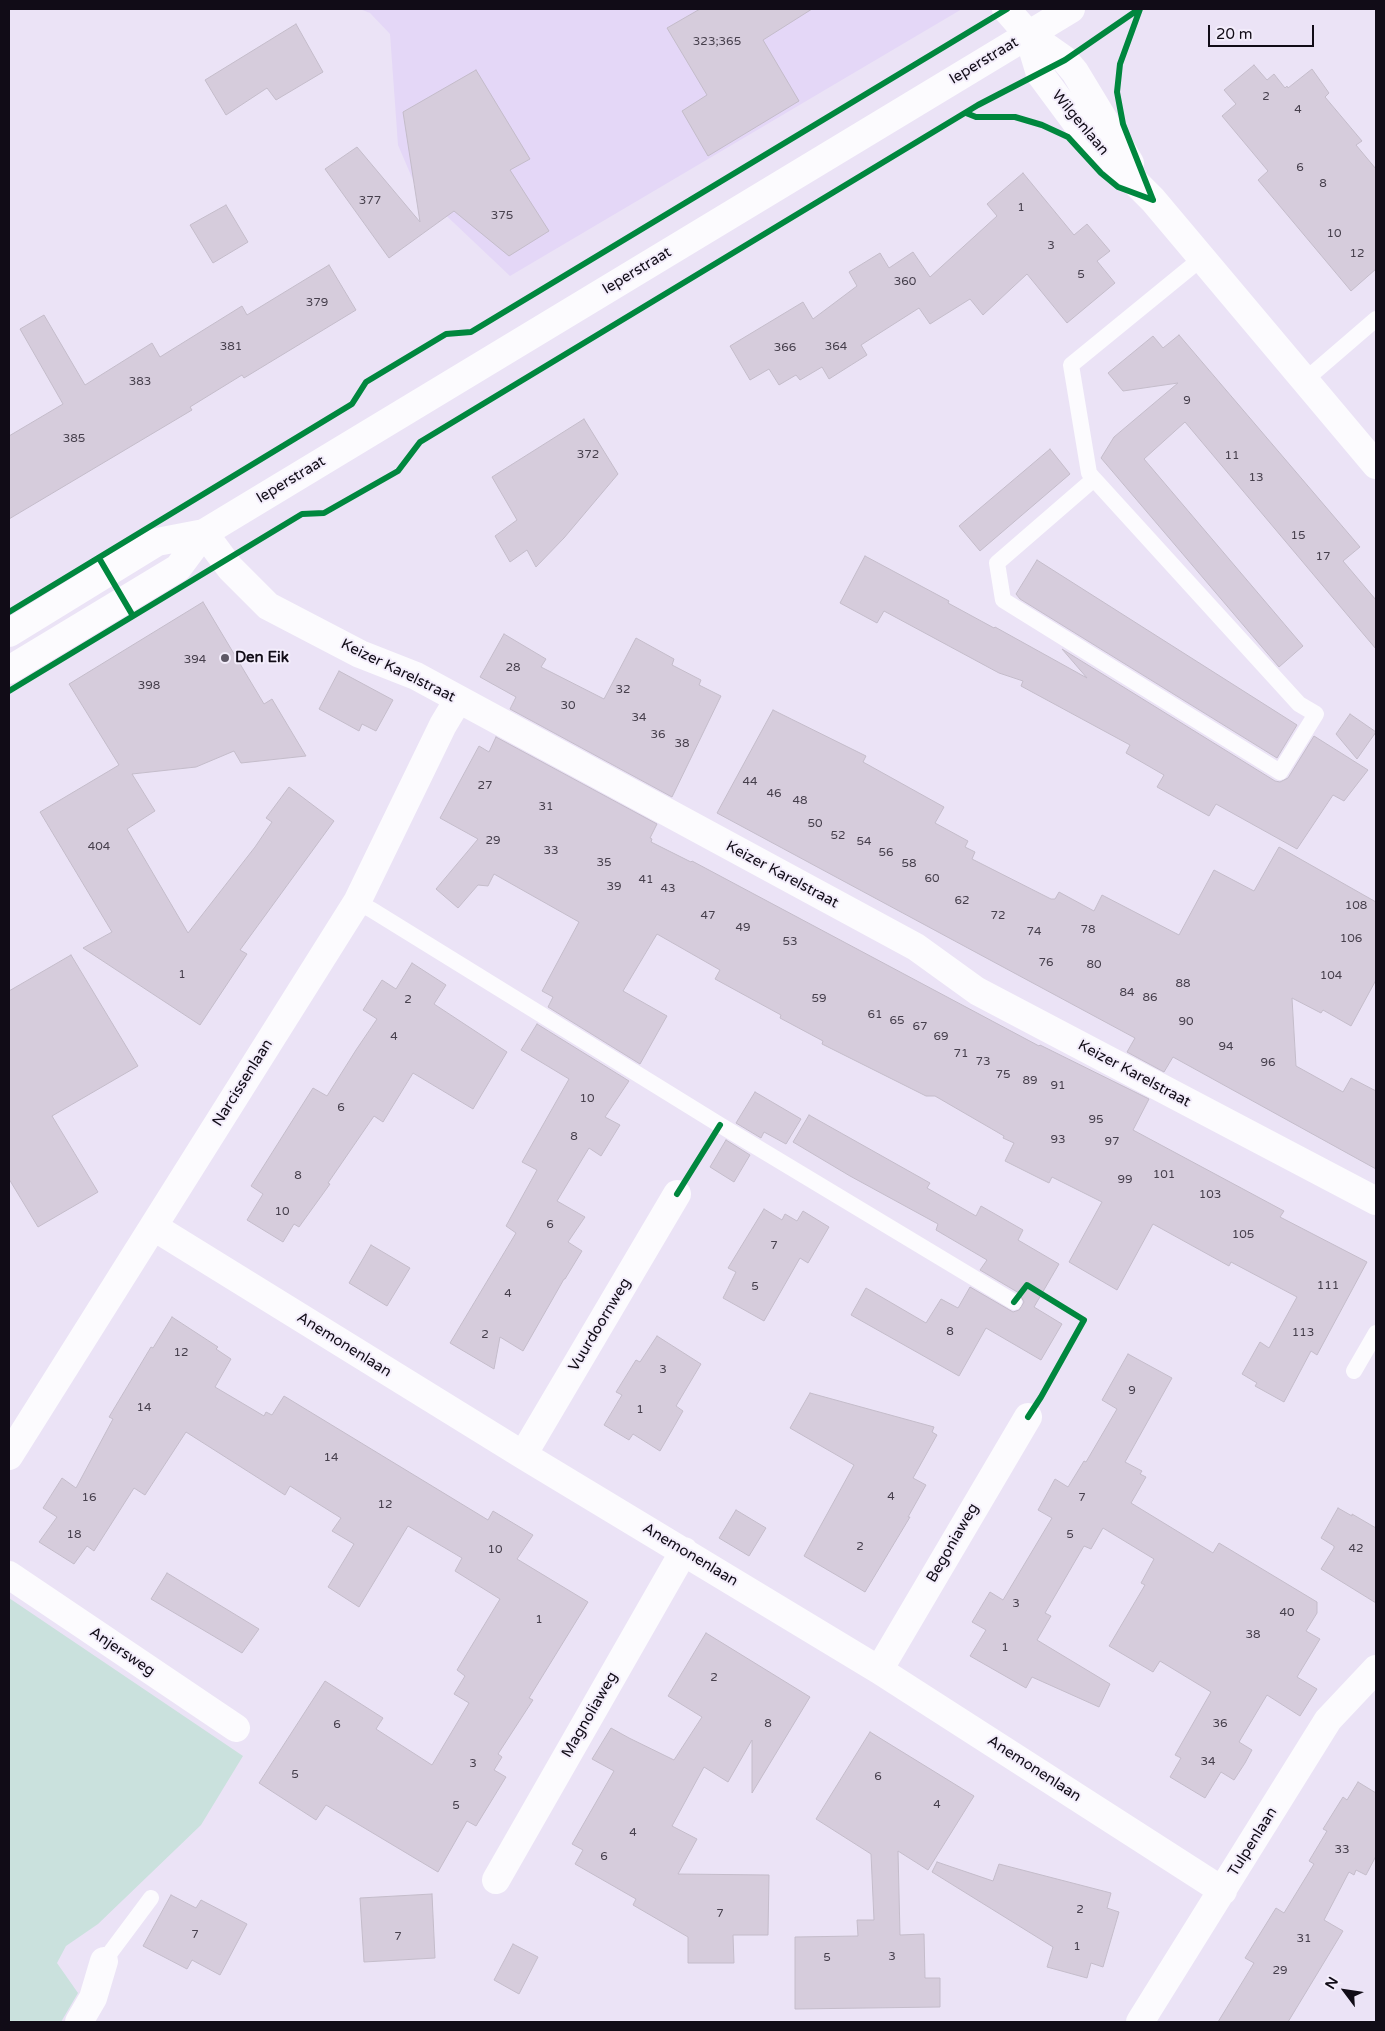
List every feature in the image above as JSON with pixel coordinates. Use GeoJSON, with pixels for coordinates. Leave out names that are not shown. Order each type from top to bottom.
{"type":"FeatureCollection","features":[{"type":"Feature","properties":{"kind":"street","name":"Wilgenlaan"},"geometry":{"type":"LineString","coordinates":[[1006,9],[1028,34],[1065,60],[1075,72],[1153,200],[1376,464]]}},
{"type":"Feature","properties":{"kind":"street","name":"Ieperstraat"},"geometry":{"type":"LineString","coordinates":[[9,633],[157,542],[204,533],[1071,9]]}},
{"type":"Feature","properties":{"kind":"street","name":"Ieperstraat"},"geometry":{"type":"LineString","coordinates":[[9,670],[178,568],[204,533]]}},
{"type":"Feature","properties":{"kind":"street","name":"Keizer Karelstraat"},"geometry":{"type":"LineString","coordinates":[[204,533],[230,568],[268,606],[360,654],[416,676],[916,947],[976,991],[1376,1201]]}},
{"type":"Feature","properties":{"kind":"street","name":"Narcissenlaan"},"geometry":{"type":"LineString","coordinates":[[9,1456],[357,902],[443,725],[458,700]]}},
{"type":"Feature","properties":{"kind":"street","name":"Vuurdoornweg"},"geometry":{"type":"LineString","coordinates":[[523,1455],[677,1194]]}},
{"type":"Feature","properties":{"kind":"street","name":"Anemonenlaan"},"geometry":{"type":"LineString","coordinates":[[154,1226],[523,1455],[879,1670],[1223,1891]]}},
{"type":"Feature","properties":{"kind":"street","name":"Begoniaweg"},"geometry":{"type":"LineString","coordinates":[[879,1670],[1028,1417]]}},
{"type":"Feature","properties":{"kind":"street","name":"Magnoliaweg"},"geometry":{"type":"LineString","coordinates":[[496,1880],[684,1551]]}},
{"type":"Feature","properties":{"kind":"street","name":"Anjersweg"},"geometry":{"type":"LineString","coordinates":[[9,1575],[236,1728]]}},
{"type":"Feature","properties":{"kind":"street","name":"Tulpenlaan"},"geometry":{"type":"LineString","coordinates":[[1140,2022],[1328,1720],[1376,1669]]}},
{"type":"Feature","properties":{"kind":"street"},"geometry":{"type":"LineString","coordinates":[[79,2022],[93,1998],[104,1961]]}},
{"type":"Feature","properties":{"kind":"lane"},"geometry":{"type":"LineString","coordinates":[[1094,479],[997,563],[1003,600],[1280,772],[1316,714],[1299,704],[1089,473],[1071,365],[1202,258]]}},
{"type":"Feature","properties":{"kind":"lane"},"geometry":{"type":"LineString","coordinates":[[1304,381],[1376,319]]}},
{"type":"Feature","properties":{"kind":"lane"},"geometry":{"type":"LineString","coordinates":[[357,902],[728,1130],[1014,1302]]}},
{"type":"Feature","properties":{"kind":"lane"},"geometry":{"type":"LineString","coordinates":[[1354,1371],[1376,1333]]}},
{"type":"Feature","properties":{"kind":"lane"},"geometry":{"type":"LineString","coordinates":[[104,1961],[151,1898]]}},
{"type":"Feature","properties":{"kind":"shaded area"},"geometry":{"type":"Polygon","coordinates":[[[360,9],[962,9],[510,276],[416,187],[398,145],[390,34],[370,13],[360,9]]]}},
{"type":"Feature","properties":{"kind":"green space"},"geometry":{"type":"Polygon","coordinates":[[[9,1598],[243,1756],[201,1825],[98,1924],[66,1946],[57,1963],[78,1993],[61,2022],[9,2022],[9,1598]]]}},
{"type":"Feature","properties":{"kind":"building"},"geometry":{"type":"Polygon","coordinates":[[[700,9],[812,9],[763,40],[799,101],[708,156],[682,111],[707,95],[667,28],[700,9]]]}},
{"type":"Feature","properties":{"kind":"building"},"geometry":{"type":"Polygon","coordinates":[[[296,24],[323,72],[276,100],[267,88],[226,115],[205,80],[296,24]]]}},
{"type":"Feature","properties":{"kind":"building"},"geometry":{"type":"Polygon","coordinates":[[[1254,65],[1267,80],[1274,74],[1285,88],[1287,86],[1288,88],[1312,69],[1329,93],[1325,97],[1362,141],[1356,145],[1376,169],[1376,269],[1351,291],[1258,180],[1268,171],[1222,116],[1236,104],[1224,90],[1254,65]]]}},
{"type":"Feature","properties":{"kind":"building"},"geometry":{"type":"Polygon","coordinates":[[[476,70],[530,159],[510,170],[549,231],[509,256],[454,211],[389,258],[325,169],[357,147],[420,222],[403,112],[476,70]]]}},
{"type":"Feature","properties":{"kind":"building"},"geometry":{"type":"Polygon","coordinates":[[[1023,173],[1074,235],[1087,224],[1110,251],[1097,261],[1115,283],[1067,323],[1027,274],[983,315],[970,299],[930,324],[919,308],[861,345],[867,355],[829,379],[822,367],[800,380],[796,375],[779,385],[769,369],[750,380],[730,346],[803,302],[813,319],[857,286],[849,272],[880,253],[889,268],[913,252],[930,277],[997,216],[987,204],[1023,173]]]}},
{"type":"Feature","properties":{"kind":"building"},"geometry":{"type":"Polygon","coordinates":[[[226,205],[248,242],[213,263],[190,225],[226,205]]]}},
{"type":"Feature","properties":{"kind":"building"},"geometry":{"type":"Polygon","coordinates":[[[329,265],[356,310],[244,378],[242,375],[190,407],[192,410],[9,519],[9,436],[63,404],[20,329],[44,315],[85,385],[152,343],[160,357],[242,306],[247,315],[329,265]]]}},
{"type":"Feature","properties":{"kind":"building"},"geometry":{"type":"Polygon","coordinates":[[[1179,335],[1360,547],[1343,561],[1376,600],[1376,649],[1185,422],[1144,459],[1303,646],[1279,667],[1101,458],[1114,437],[1178,383],[1123,391],[1108,373],[1153,336],[1163,348],[1179,335]]]}},
{"type":"Feature","properties":{"kind":"building"},"geometry":{"type":"Polygon","coordinates":[[[584,419],[618,474],[564,538],[536,567],[527,550],[510,562],[495,536],[517,520],[492,477],[584,419]]]}},
{"type":"Feature","properties":{"kind":"building"},"geometry":{"type":"Polygon","coordinates":[[[1050,449],[1070,474],[980,551],[959,526],[1050,449]]]}},
{"type":"Feature","properties":{"kind":"building"},"geometry":{"type":"Polygon","coordinates":[[[865,556],[1087,678],[1062,649],[1275,781],[1280,782],[1288,778],[1314,736],[1368,770],[1344,801],[1333,795],[1297,849],[1216,804],[1209,816],[1157,787],[1164,775],[1126,753],[1130,745],[1021,686],[1023,681],[999,673],[884,611],[877,623],[840,603],[865,556]]]}},
{"type":"Feature","properties":{"kind":"building"},"geometry":{"type":"Polygon","coordinates":[[[1037,560],[1297,725],[1277,758],[1020,599],[1016,594],[1037,560]]]}},
{"type":"Feature","properties":{"kind":"building"},"geometry":{"type":"Polygon","coordinates":[[[203,602],[264,704],[272,699],[306,756],[241,763],[234,751],[196,767],[132,774],[155,811],[127,829],[188,933],[255,847],[272,822],[266,818],[289,787],[334,821],[240,950],[247,954],[200,1025],[83,948],[112,932],[40,812],[119,765],[69,684],[203,602]]]}},
{"type":"Feature","properties":{"kind":"building"},"geometry":{"type":"Polygon","coordinates":[[[504,634],[546,659],[541,667],[604,699],[636,638],[674,659],[672,665],[701,680],[699,685],[721,696],[672,797],[510,709],[516,697],[480,677],[504,634]]]}},
{"type":"Feature","properties":{"kind":"building"},"geometry":{"type":"Polygon","coordinates":[[[339,671],[393,700],[376,731],[362,724],[359,731],[319,709],[339,671]]]}},
{"type":"Feature","properties":{"kind":"building"},"geometry":{"type":"Polygon","coordinates":[[[773,710],[866,756],[863,762],[944,807],[935,823],[968,841],[965,847],[975,852],[972,859],[1051,899],[1055,899],[1059,892],[1094,911],[1102,895],[1179,935],[1214,870],[1254,891],[1279,847],[1376,902],[1376,980],[1351,1026],[1323,1010],[1321,1013],[1292,998],[1296,1066],[1343,1092],[1351,1078],[1376,1091],[1376,1169],[1173,1057],[1164,1072],[1127,1052],[1135,1038],[717,813],[773,710]]]}},
{"type":"Feature","properties":{"kind":"building"},"geometry":{"type":"Polygon","coordinates":[[[1350,714],[1376,732],[1357,759],[1336,734],[1350,714]]]}},
{"type":"Feature","properties":{"kind":"building"},"geometry":{"type":"Polygon","coordinates":[[[496,737],[657,824],[650,838],[652,839],[651,842],[692,861],[1039,1046],[1149,1099],[1133,1130],[1284,1211],[1280,1217],[1367,1262],[1317,1355],[1311,1351],[1284,1402],[1255,1386],[1257,1383],[1242,1374],[1260,1342],[1269,1348],[1297,1297],[1231,1262],[1229,1266],[1153,1224],[1117,1290],[1069,1262],[1102,1202],[1052,1177],[1049,1183],[1005,1161],[1014,1143],[1003,1138],[1004,1136],[935,1096],[926,1096],[822,1044],[823,1041],[780,1018],[781,1015],[715,979],[720,970],[657,934],[623,991],[667,1016],[640,1064],[548,1007],[553,997],[542,991],[579,922],[494,874],[488,886],[478,885],[458,908],[436,889],[478,839],[440,818],[479,746],[489,752],[496,737]]]}},
{"type":"Feature","properties":{"kind":"building"},"geometry":{"type":"Polygon","coordinates":[[[71,955],[138,1066],[52,1116],[98,1192],[38,1227],[9,1179],[9,991],[71,955]]]}},
{"type":"Feature","properties":{"kind":"building"},"geometry":{"type":"Polygon","coordinates":[[[412,963],[446,985],[434,1004],[507,1052],[473,1109],[413,1073],[383,1122],[374,1116],[328,1183],[330,1184],[299,1227],[294,1224],[283,1242],[247,1220],[263,1194],[251,1186],[313,1088],[327,1096],[377,1019],[363,1010],[382,980],[396,989],[412,963]]]}},
{"type":"Feature","properties":{"kind":"building"},"geometry":{"type":"Polygon","coordinates":[[[537,1024],[629,1081],[605,1117],[620,1125],[601,1156],[589,1148],[557,1201],[585,1217],[568,1242],[582,1251],[523,1351],[500,1337],[494,1369],[450,1343],[516,1233],[506,1226],[537,1170],[522,1162],[569,1079],[521,1050],[537,1024]]]}},
{"type":"Feature","properties":{"kind":"building"},"geometry":{"type":"Polygon","coordinates":[[[755,1092],[801,1119],[786,1144],[764,1132],[761,1138],[736,1123],[755,1092]]]}},
{"type":"Feature","properties":{"kind":"building"},"geometry":{"type":"Polygon","coordinates":[[[809,1115],[930,1183],[927,1188],[976,1216],[981,1206],[1023,1230],[1018,1240],[1059,1264],[1034,1307],[1062,1324],[1041,1360],[986,1328],[959,1376],[851,1315],[866,1288],[926,1323],[941,1299],[958,1308],[970,1287],[1013,1312],[1019,1310],[1024,1302],[1019,1293],[980,1270],[987,1260],[936,1230],[938,1224],[850,1176],[793,1142],[809,1115]]]}},
{"type":"Feature","properties":{"kind":"building"},"geometry":{"type":"Polygon","coordinates":[[[726,1140],[750,1155],[734,1182],[710,1167],[726,1140]]]}},
{"type":"Feature","properties":{"kind":"building"},"geometry":{"type":"Polygon","coordinates":[[[764,1209],[782,1220],[785,1214],[797,1221],[803,1211],[829,1227],[808,1263],[800,1258],[764,1321],[723,1298],[736,1272],[728,1268],[764,1209]]]}},
{"type":"Feature","properties":{"kind":"building"},"geometry":{"type":"Polygon","coordinates":[[[371,1245],[410,1268],[387,1306],[349,1283],[371,1245]]]}},
{"type":"Feature","properties":{"kind":"building"},"geometry":{"type":"Polygon","coordinates":[[[172,1317],[218,1347],[216,1349],[231,1359],[215,1387],[264,1416],[266,1412],[272,1415],[284,1396],[488,1520],[493,1511],[533,1535],[517,1559],[588,1602],[529,1698],[533,1700],[498,1754],[502,1757],[494,1770],[506,1777],[476,1826],[467,1821],[438,1872],[326,1805],[316,1820],[259,1783],[325,1681],[383,1718],[376,1729],[432,1765],[469,1703],[454,1694],[465,1676],[457,1670],[500,1599],[455,1571],[462,1558],[408,1526],[359,1607],[328,1587],[354,1544],[332,1531],[341,1518],[290,1486],[285,1495],[186,1432],[145,1495],[134,1488],[94,1551],[87,1546],[74,1564],[39,1542],[57,1517],[43,1508],[62,1478],[76,1488],[113,1419],[109,1417],[151,1347],[153,1348],[172,1317]]]}},
{"type":"Feature","properties":{"kind":"building"},"geometry":{"type":"Polygon","coordinates":[[[657,1336],[701,1364],[676,1406],[683,1411],[660,1451],[633,1434],[629,1440],[604,1425],[622,1395],[616,1392],[636,1360],[640,1362],[657,1336]]]}},
{"type":"Feature","properties":{"kind":"building"},"geometry":{"type":"Polygon","coordinates":[[[1128,1354],[1172,1378],[1125,1462],[1142,1471],[1140,1474],[1146,1477],[1131,1503],[1213,1553],[1219,1543],[1317,1602],[1317,1613],[1306,1631],[1320,1639],[1297,1677],[1317,1689],[1300,1716],[1267,1695],[1239,1742],[1252,1750],[1245,1763],[1234,1780],[1221,1772],[1205,1798],[1170,1777],[1181,1758],[1175,1755],[1211,1692],[1160,1661],[1153,1672],[1109,1646],[1145,1585],[1141,1583],[1154,1559],[1103,1528],[1091,1549],[1084,1546],[1045,1613],[1051,1616],[1037,1640],[1110,1684],[1099,1707],[1032,1677],[1026,1688],[970,1656],[986,1630],[972,1622],[990,1592],[1003,1600],[1052,1518],[1038,1510],[1055,1479],[1068,1487],[1084,1461],[1086,1462],[1117,1409],[1102,1400],[1128,1354]]]}},
{"type":"Feature","properties":{"kind":"building"},"geometry":{"type":"Polygon","coordinates":[[[810,1393],[934,1427],[932,1432],[937,1435],[913,1478],[926,1485],[908,1517],[910,1517],[865,1592],[804,1556],[854,1465],[790,1428],[810,1393]]]}},
{"type":"Feature","properties":{"kind":"building"},"geometry":{"type":"Polygon","coordinates":[[[1338,1508],[1376,1528],[1376,1603],[1321,1569],[1334,1546],[1321,1538],[1338,1508]]]}},
{"type":"Feature","properties":{"kind":"building"},"geometry":{"type":"Polygon","coordinates":[[[736,1510],[766,1528],[749,1556],[719,1538],[736,1510]]]}},
{"type":"Feature","properties":{"kind":"building"},"geometry":{"type":"Polygon","coordinates":[[[167,1573],[259,1629],[242,1653],[151,1599],[167,1573]]]}},
{"type":"Feature","properties":{"kind":"building"},"geometry":{"type":"Polygon","coordinates":[[[706,1633],[810,1697],[752,1793],[752,1740],[728,1782],[704,1767],[672,1826],[697,1839],[678,1874],[769,1875],[768,1935],[733,1935],[734,1963],[688,1963],[688,1937],[633,1905],[636,1899],[575,1864],[583,1850],[572,1844],[614,1771],[592,1759],[611,1728],[674,1760],[702,1717],[668,1696],[706,1633]]]}},
{"type":"Feature","properties":{"kind":"building"},"geometry":{"type":"Polygon","coordinates":[[[870,1732],[974,1796],[928,1870],[898,1851],[900,1935],[924,1934],[925,1978],[940,1978],[940,2007],[795,2009],[795,1937],[858,1936],[857,1920],[874,1920],[871,1854],[816,1819],[870,1732]]]}},
{"type":"Feature","properties":{"kind":"building"},"geometry":{"type":"Polygon","coordinates":[[[1358,1782],[1376,1793],[1376,1856],[1366,1875],[1356,1870],[1354,1875],[1349,1872],[1324,1920],[1343,1931],[1288,2022],[1218,2022],[1254,1963],[1245,1958],[1276,1908],[1284,1913],[1314,1864],[1309,1861],[1327,1831],[1323,1829],[1343,1797],[1347,1800],[1358,1782]]]}},
{"type":"Feature","properties":{"kind":"building"},"geometry":{"type":"Polygon","coordinates":[[[937,1862],[993,1881],[999,1864],[1111,1893],[1107,1908],[1119,1912],[1103,1967],[1091,1963],[1087,1978],[1047,1967],[1053,1947],[932,1872],[937,1862]]]}},
{"type":"Feature","properties":{"kind":"building"},"geometry":{"type":"Polygon","coordinates":[[[432,1894],[435,1958],[364,1962],[360,1898],[432,1894]]]}},
{"type":"Feature","properties":{"kind":"building"},"geometry":{"type":"Polygon","coordinates":[[[171,1895],[196,1908],[201,1900],[247,1924],[220,1975],[192,1960],[187,1969],[143,1946],[171,1895]]]}},
{"type":"Feature","properties":{"kind":"building"},"geometry":{"type":"Polygon","coordinates":[[[513,1944],[538,1957],[519,1994],[494,1980],[513,1944]]]}},
{"type":"Feature","properties":{"kind":"cycle path"},"geometry":{"type":"LineString","coordinates":[[9,612],[352,404],[366,382],[446,334],[471,332],[1007,9]]}},
{"type":"Feature","properties":{"kind":"cycle path"},"geometry":{"type":"LineString","coordinates":[[9,691],[302,514],[324,513],[398,471],[420,442],[978,105],[1065,60],[1139,9]]}},
{"type":"Feature","properties":{"kind":"cycle path"},"geometry":{"type":"LineString","coordinates":[[1140,9],[1120,64],[1117,92],[1123,124],[1153,200]]}},
{"type":"Feature","properties":{"kind":"cycle path"},"geometry":{"type":"LineString","coordinates":[[966,113],[976,117],[1015,117],[1042,125],[1068,137],[1101,173],[1118,187],[1153,200]]}},
{"type":"Feature","properties":{"kind":"cycle path"},"geometry":{"type":"LineString","coordinates":[[99,558],[133,616]]}},
{"type":"Feature","properties":{"kind":"cycle path"},"geometry":{"type":"LineString","coordinates":[[677,1194],[720,1125]]}},
{"type":"Feature","properties":{"kind":"cycle path"},"geometry":{"type":"LineString","coordinates":[[1014,1302],[1027,1285],[1084,1320],[1028,1417]]}},
{"type":"Feature","properties":{"kind":"place","name":"Den Eik"},"geometry":{"type":"Point","coordinates":[225,658]}}]}
